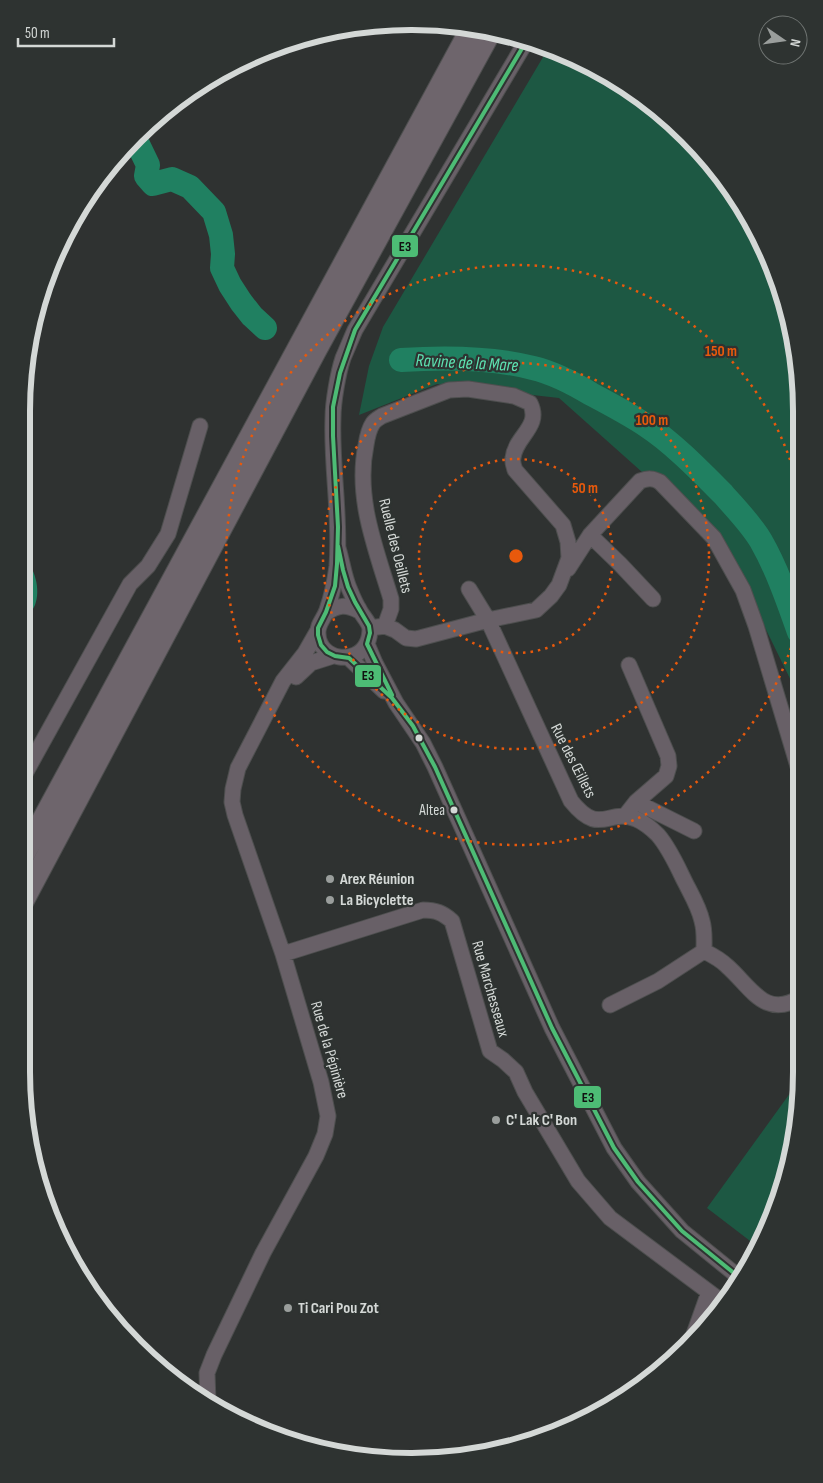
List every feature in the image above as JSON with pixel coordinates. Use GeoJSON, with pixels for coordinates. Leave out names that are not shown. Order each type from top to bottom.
{"type":"FeatureCollection","features":[{"type":"Feature","properties":{"kind":"highway"},"geometry":{"type":"LineString","coordinates":[[30,843],[468,34]]}},
{"type":"Feature","properties":{"kind":"highway"},"geometry":{"type":"LineString","coordinates":[[30,890],[316,350],[488,37]]}},
{"type":"Feature","properties":{"kind":"street"},"geometry":{"type":"LineString","coordinates":[[338,548],[348,586],[370,628],[367,644],[359,653],[349,658],[333,656],[327,652],[319,640],[318,632],[320,622],[326,613],[335,586],[338,548],[333,417],[343,359],[355,330],[523,47]]}},
{"type":"Feature","properties":{"kind":"street","name":"Ruelle des Oeillets"},"geometry":{"type":"LineString","coordinates":[[562,578],[569,558],[568,542],[563,525],[514,470],[513,458],[518,444],[531,425],[534,416],[530,403],[514,396],[468,389],[449,390],[382,416],[373,423],[368,436],[363,466],[365,504],[368,523],[391,599],[391,610],[385,626],[406,638],[416,638],[536,610],[551,596],[590,535],[640,481],[654,479],[660,482],[714,538],[743,590],[756,626],[793,750]]}},
{"type":"Feature","properties":{"kind":"street"},"geometry":{"type":"LineString","coordinates":[[30,764],[130,584],[148,566],[168,534],[200,426]]}},
{"type":"Feature","properties":{"kind":"street"},"geometry":{"type":"LineString","coordinates":[[590,535],[653,599]]}},
{"type":"Feature","properties":{"kind":"street","name":"Rue des Œillets"},"geometry":{"type":"LineString","coordinates":[[468,589],[488,620],[571,801],[579,811],[592,819],[600,820],[625,816]]}},
{"type":"Feature","properties":{"kind":"street"},"geometry":{"type":"LineString","coordinates":[[326,613],[333,608],[342,606],[359,610]]}},
{"type":"Feature","properties":{"kind":"street"},"geometry":{"type":"LineString","coordinates":[[370,628],[385,626]]}},
{"type":"Feature","properties":{"kind":"street","name":"Rue de la Pépinière"},"geometry":{"type":"LineString","coordinates":[[208,1394],[207,1373],[214,1355],[264,1253],[316,1156],[328,1116],[321,1082],[282,954],[232,802],[238,768],[283,681],[306,653],[318,632]]}},
{"type":"Feature","properties":{"kind":"street"},"geometry":{"type":"LineString","coordinates":[[367,644],[396,702],[423,743],[435,767],[552,1028],[614,1148],[638,1182],[682,1231],[735,1274]]}},
{"type":"Feature","properties":{"kind":"street"},"geometry":{"type":"LineString","coordinates":[[274,700],[311,663],[333,656]]}},
{"type":"Feature","properties":{"kind":"street"},"geometry":{"type":"LineString","coordinates":[[349,658],[396,702]]}},
{"type":"Feature","properties":{"kind":"street"},"geometry":{"type":"LineString","coordinates":[[629,665],[668,756],[669,766],[666,776],[636,802],[625,816],[638,820],[657,834],[669,851],[699,910],[705,936],[704,951]]}},
{"type":"Feature","properties":{"kind":"street"},"geometry":{"type":"LineString","coordinates":[[636,802],[694,831]]}},
{"type":"Feature","properties":{"kind":"street","name":"Rue Marchesseaux"},"geometry":{"type":"LineString","coordinates":[[282,954],[423,910],[443,913],[452,921],[490,1051],[516,1072],[525,1092],[578,1181],[610,1218],[715,1297]]}},
{"type":"Feature","properties":{"kind":"street"},"geometry":{"type":"LineString","coordinates":[[704,951],[726,965],[758,997],[766,1002],[774,1005],[784,1005],[793,1001]]}},
{"type":"Feature","properties":{"kind":"street"},"geometry":{"type":"LineString","coordinates":[[610,1005],[658,981],[704,951]]}},
{"type":"Feature","properties":{"kind":"street"},"geometry":{"type":"LineString","coordinates":[[705,1315],[715,1297]]}},
{"type":"Feature","properties":{"kind":"shaded area"},"geometry":{"type":"Polygon","coordinates":[[[545,54],[580,69],[602,81],[644,109],[663,125],[714,179],[742,221],[754,243],[773,289],[786,337],[790,362],[793,412],[793,685],[725,546],[559,398],[437,384],[359,415],[369,366],[383,327],[545,54]]]}},
{"type":"Feature","properties":{"kind":"shaded area"},"geometry":{"type":"Polygon","coordinates":[[[30,566],[37,586],[37,599],[30,614],[30,566]]]}},
{"type":"Feature","properties":{"kind":"shaded area"},"geometry":{"type":"Polygon","coordinates":[[[792,1090],[790,1121],[780,1170],[773,1194],[752,1243],[707,1208],[792,1090]]]}},
{"type":"Feature","properties":{"kind":"waterway","name":"Ravine de la Mare"},"geometry":{"type":"LineString","coordinates":[[139,146],[148,165],[146,176],[153,184],[172,179],[190,187],[214,212],[221,235],[222,268],[241,302],[265,328]]}},
{"type":"Feature","properties":{"kind":"waterway","name":"Ravine de la Mare"},"geometry":{"type":"LineString","coordinates":[[401,360],[434,358],[484,360],[533,368],[570,382],[647,426],[696,467],[723,494],[753,529],[772,563],[793,615]]}},
{"type":"Feature","properties":{"kind":"transit line","name":"E3"},"geometry":{"type":"LineString","coordinates":[[523,47],[355,330],[340,373],[333,407],[338,527],[337,564],[335,586],[318,628],[318,635],[321,645],[327,652],[335,656],[349,658],[392,698],[413,726],[435,767],[552,1028],[614,1148],[638,1182],[682,1231],[735,1274]]}},
{"type":"Feature","properties":{"kind":"transit line","name":"E3"},"geometry":{"type":"LineString","coordinates":[[338,546],[348,587],[369,626],[370,633],[367,644],[392,695]]}},
{"type":"Feature","properties":{"kind":"place","name":"Altea"},"geometry":{"type":"Point","coordinates":[454,810]}},
{"type":"Feature","properties":{"kind":"place","name":"Arex Réunion"},"geometry":{"type":"Point","coordinates":[330,879]}},
{"type":"Feature","properties":{"kind":"place","name":"La Bicyclette"},"geometry":{"type":"Point","coordinates":[330,900]}},
{"type":"Feature","properties":{"kind":"place","name":"C' Lak C' Bon"},"geometry":{"type":"Point","coordinates":[496,1120]}},
{"type":"Feature","properties":{"kind":"place","name":"Ti Cari Pou Zot"},"geometry":{"type":"Point","coordinates":[288,1308]}}]}
